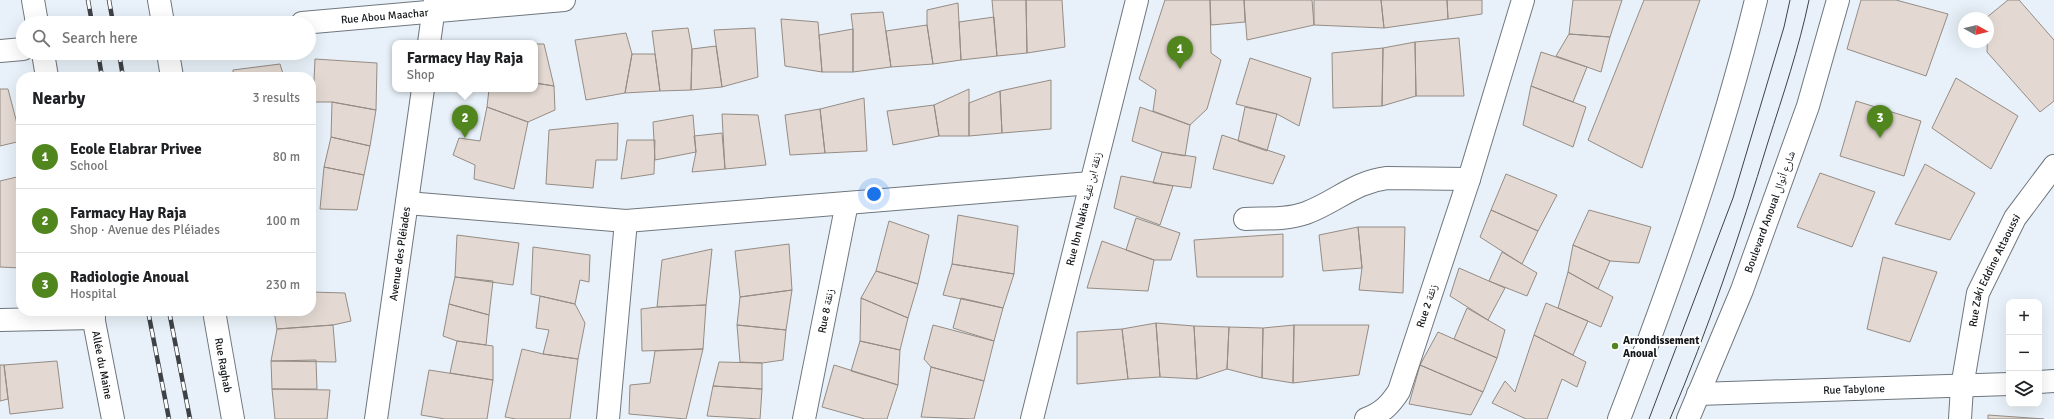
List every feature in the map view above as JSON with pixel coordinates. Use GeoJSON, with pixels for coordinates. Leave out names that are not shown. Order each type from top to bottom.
{"type":"FeatureCollection","features":[{"type":"Feature","properties":{"kind":"street"},"geometry":{"type":"LineString","coordinates":[[33,0],[36,16]]}},
{"type":"Feature","properties":{"kind":"street"},"geometry":{"type":"LineString","coordinates":[[158,0],[161,16]]}},
{"type":"Feature","properties":{"kind":"street","name":"Rue Abou Maachar"},"geometry":{"type":"LineString","coordinates":[[316,21],[435,5],[564,0]]}},
{"type":"Feature","properties":{"kind":"street","name":"Rue Ibn Nakia زنقة ابن نقية"},"geometry":{"type":"LineString","coordinates":[[1032,419],[1137,0]]}},
{"type":"Feature","properties":{"kind":"street","name":"Rue 2 زنقة"},"geometry":{"type":"LineString","coordinates":[[1366,419],[1380,413],[1390,405],[1399,391],[1469,179],[1523,0]]}},
{"type":"Feature","properties":{"kind":"street"},"geometry":{"type":"LineString","coordinates":[[1619,419],[1671,280],[1701,192],[1726,114],[1756,0]]}},
{"type":"Feature","properties":{"kind":"street","name":"Boulevard Anoual شارع أنوال"},"geometry":{"type":"LineString","coordinates":[[1688,419],[1742,290],[1808,106],[1838,0]]}},
{"type":"Feature","properties":{"kind":"street"},"geometry":{"type":"LineString","coordinates":[[429,40],[435,5]]}},
{"type":"Feature","properties":{"kind":"street"},"geometry":{"type":"LineString","coordinates":[[0,51],[16,50]]}},
{"type":"Feature","properties":{"kind":"street"},"geometry":{"type":"LineString","coordinates":[[44,60],[46,72]]}},
{"type":"Feature","properties":{"kind":"street"},"geometry":{"type":"LineString","coordinates":[[169,60],[171,72]]}},
{"type":"Feature","properties":{"kind":"street","name":"Avenue des Pléiades"},"geometry":{"type":"LineString","coordinates":[[376,419],[423,92]]}},
{"type":"Feature","properties":{"kind":"street","name":"Rue Zaki Eddine Attaoussi"},"geometry":{"type":"LineString","coordinates":[[1960,419],[1962,387],[1978,292],[2015,218],[2054,166]]}},
{"type":"Feature","properties":{"kind":"street"},"geometry":{"type":"LineString","coordinates":[[1245,219],[1293,216],[1306,213],[1364,182],[1374,179],[1469,179]]}},
{"type":"Feature","properties":{"kind":"street"},"geometry":{"type":"LineString","coordinates":[[407,203],[626,221],[1091,183]]}},
{"type":"Feature","properties":{"kind":"street","name":"Rue 8 زنقة"},"geometry":{"type":"LineString","coordinates":[[804,419],[847,203]]}},
{"type":"Feature","properties":{"kind":"street"},"geometry":{"type":"LineString","coordinates":[[608,419],[626,221]]}},
{"type":"Feature","properties":{"kind":"street"},"geometry":{"type":"LineString","coordinates":[[0,320],[74,316]]}},
{"type":"Feature","properties":{"kind":"street","name":"Allée du Maine"},"geometry":{"type":"LineString","coordinates":[[93,316],[113,419]]}},
{"type":"Feature","properties":{"kind":"street","name":"Rue Raghab"},"geometry":{"type":"LineString","coordinates":[[215,316],[233,419]]}},
{"type":"Feature","properties":{"kind":"street"},"geometry":{"type":"LineString","coordinates":[[2042,382],[2054,381]]}},
{"type":"Feature","properties":{"kind":"street","name":"Rue Tabylone"},"geometry":{"type":"LineString","coordinates":[[1698,394],[1962,387],[2006,384]]}},
{"type":"Feature","properties":{"kind":"building"},"geometry":{"type":"Polygon","coordinates":[[[992,0],[1026,0],[1027,53],[997,56],[992,0]]]}},
{"type":"Feature","properties":{"kind":"building"},"geometry":{"type":"Polygon","coordinates":[[[1026,0],[1062,0],[1065,47],[1027,53],[1026,0]]]}},
{"type":"Feature","properties":{"kind":"building"},"geometry":{"type":"Polygon","coordinates":[[[1165,0],[1210,0],[1211,53],[1221,60],[1207,109],[1190,125],[1153,111],[1156,90],[1139,79],[1165,0]]]}},
{"type":"Feature","properties":{"kind":"building"},"geometry":{"type":"Polygon","coordinates":[[[1210,0],[1244,0],[1245,22],[1211,25],[1210,0]]]}},
{"type":"Feature","properties":{"kind":"building"},"geometry":{"type":"Polygon","coordinates":[[[1244,0],[1312,0],[1314,25],[1247,40],[1244,0]]]}},
{"type":"Feature","properties":{"kind":"building"},"geometry":{"type":"Polygon","coordinates":[[[1314,0],[1381,0],[1384,28],[1314,25],[1314,0]]]}},
{"type":"Feature","properties":{"kind":"building"},"geometry":{"type":"Polygon","coordinates":[[[1381,0],[1447,0],[1448,19],[1384,28],[1381,0]]]}},
{"type":"Feature","properties":{"kind":"building"},"geometry":{"type":"Polygon","coordinates":[[[1447,0],[1482,0],[1482,14],[1448,19],[1447,0]]]}},
{"type":"Feature","properties":{"kind":"building"},"geometry":{"type":"Polygon","coordinates":[[[1573,0],[1622,0],[1610,37],[1569,34],[1573,0]]]}},
{"type":"Feature","properties":{"kind":"building"},"geometry":{"type":"Polygon","coordinates":[[[1644,0],[1700,0],[1642,168],[1588,140],[1644,0]]]}},
{"type":"Feature","properties":{"kind":"building"},"geometry":{"type":"Polygon","coordinates":[[[1861,0],[1896,0],[1948,14],[1926,76],[1847,49],[1861,0]]]}},
{"type":"Feature","properties":{"kind":"building"},"geometry":{"type":"Polygon","coordinates":[[[2008,0],[2019,0],[2054,40],[2054,101],[2040,112],[1987,52],[1987,48],[1994,48],[1993,12],[2008,0]]]}},
{"type":"Feature","properties":{"kind":"building"},"geometry":{"type":"Polygon","coordinates":[[[958,3],[961,60],[933,64],[927,25],[927,10],[958,3]]]}},
{"type":"Feature","properties":{"kind":"building"},"geometry":{"type":"Polygon","coordinates":[[[883,12],[891,67],[853,72],[853,29],[851,14],[883,12]]]}},
{"type":"Feature","properties":{"kind":"building"},"geometry":{"type":"Polygon","coordinates":[[[994,17],[997,56],[961,60],[959,22],[994,17]]]}},
{"type":"Feature","properties":{"kind":"building"},"geometry":{"type":"Polygon","coordinates":[[[781,19],[818,22],[822,72],[785,66],[781,19]]]}},
{"type":"Feature","properties":{"kind":"building"},"geometry":{"type":"Polygon","coordinates":[[[927,25],[933,64],[891,67],[886,31],[927,25]]]}},
{"type":"Feature","properties":{"kind":"building"},"geometry":{"type":"Polygon","coordinates":[[[688,28],[692,49],[691,90],[660,91],[652,31],[688,28]]]}},
{"type":"Feature","properties":{"kind":"building"},"geometry":{"type":"Polygon","coordinates":[[[755,28],[758,77],[722,87],[714,30],[755,28]]]}},
{"type":"Feature","properties":{"kind":"building"},"geometry":{"type":"Polygon","coordinates":[[[853,29],[853,72],[822,72],[819,35],[853,29]]]}},
{"type":"Feature","properties":{"kind":"building"},"geometry":{"type":"Polygon","coordinates":[[[626,33],[632,54],[625,93],[586,100],[575,40],[626,33]]]}},
{"type":"Feature","properties":{"kind":"building"},"geometry":{"type":"Polygon","coordinates":[[[1569,34],[1610,37],[1601,72],[1556,56],[1569,34]]]}},
{"type":"Feature","properties":{"kind":"building"},"geometry":{"type":"Polygon","coordinates":[[[1459,38],[1464,96],[1416,96],[1415,42],[1459,38]]]}},
{"type":"Feature","properties":{"kind":"building"},"geometry":{"type":"Polygon","coordinates":[[[1415,42],[1416,96],[1382,106],[1383,48],[1415,42]]]}},
{"type":"Feature","properties":{"kind":"building"},"geometry":{"type":"Polygon","coordinates":[[[538,44],[544,44],[554,86],[538,83],[538,44]]]}},
{"type":"Feature","properties":{"kind":"building"},"geometry":{"type":"Polygon","coordinates":[[[716,46],[722,87],[691,90],[692,49],[716,46]]]}},
{"type":"Feature","properties":{"kind":"building"},"geometry":{"type":"Polygon","coordinates":[[[1383,48],[1382,106],[1333,108],[1332,53],[1383,48]]]}},
{"type":"Feature","properties":{"kind":"building"},"geometry":{"type":"Polygon","coordinates":[[[1541,52],[1587,67],[1573,102],[1531,86],[1541,52]]]}},
{"type":"Feature","properties":{"kind":"building"},"geometry":{"type":"Polygon","coordinates":[[[632,54],[655,54],[660,91],[625,93],[632,54]]]}},
{"type":"Feature","properties":{"kind":"building"},"geometry":{"type":"Polygon","coordinates":[[[1250,58],[1311,78],[1299,126],[1277,114],[1236,104],[1250,58]]]}},
{"type":"Feature","properties":{"kind":"building"},"geometry":{"type":"Polygon","coordinates":[[[316,59],[377,63],[376,110],[332,102],[316,102],[316,72],[314,72],[316,59]]]}},
{"type":"Feature","properties":{"kind":"building"},"geometry":{"type":"Polygon","coordinates":[[[280,64],[282,72],[233,72],[233,70],[280,64]]]}},
{"type":"Feature","properties":{"kind":"building"},"geometry":{"type":"Polygon","coordinates":[[[1956,78],[2018,116],[1991,169],[1932,128],[1956,78]]]}},
{"type":"Feature","properties":{"kind":"building"},"geometry":{"type":"Polygon","coordinates":[[[1051,80],[1051,129],[1002,133],[1000,91],[1051,80]]]}},
{"type":"Feature","properties":{"kind":"building"},"geometry":{"type":"Polygon","coordinates":[[[538,83],[554,86],[555,110],[528,122],[487,107],[489,92],[538,92],[538,83]]]}},
{"type":"Feature","properties":{"kind":"building"},"geometry":{"type":"Polygon","coordinates":[[[1531,86],[1586,107],[1573,147],[1523,125],[1531,86]]]}},
{"type":"Feature","properties":{"kind":"building"},"geometry":{"type":"Polygon","coordinates":[[[0,89],[8,89],[16,120],[16,142],[0,146],[0,89]]]}},
{"type":"Feature","properties":{"kind":"building"},"geometry":{"type":"Polygon","coordinates":[[[969,89],[969,136],[939,136],[934,105],[969,89]]]}},
{"type":"Feature","properties":{"kind":"building"},"geometry":{"type":"Polygon","coordinates":[[[1000,91],[1002,133],[969,136],[969,103],[1000,91]]]}},
{"type":"Feature","properties":{"kind":"building"},"geometry":{"type":"Polygon","coordinates":[[[864,98],[867,151],[825,153],[820,109],[864,98]]]}},
{"type":"Feature","properties":{"kind":"building"},"geometry":{"type":"Polygon","coordinates":[[[1856,101],[1921,121],[1904,176],[1840,156],[1856,101]]]}},
{"type":"Feature","properties":{"kind":"building"},"geometry":{"type":"Polygon","coordinates":[[[332,102],[376,110],[370,146],[331,137],[332,102]]]}},
{"type":"Feature","properties":{"kind":"building"},"geometry":{"type":"Polygon","coordinates":[[[934,105],[939,136],[893,145],[887,111],[934,105]]]}},
{"type":"Feature","properties":{"kind":"building"},"geometry":{"type":"Polygon","coordinates":[[[487,107],[528,122],[514,189],[474,179],[475,165],[453,155],[459,138],[480,141],[487,107]]]}},
{"type":"Feature","properties":{"kind":"building"},"geometry":{"type":"Polygon","coordinates":[[[1140,107],[1190,125],[1185,156],[1162,152],[1132,141],[1140,107]]]}},
{"type":"Feature","properties":{"kind":"building"},"geometry":{"type":"Polygon","coordinates":[[[1245,107],[1277,114],[1267,151],[1238,141],[1245,107]]]}},
{"type":"Feature","properties":{"kind":"building"},"geometry":{"type":"Polygon","coordinates":[[[820,109],[825,153],[790,155],[785,115],[820,109]]]}},
{"type":"Feature","properties":{"kind":"building"},"geometry":{"type":"Polygon","coordinates":[[[722,114],[758,115],[766,165],[725,169],[722,114]]]}},
{"type":"Feature","properties":{"kind":"building"},"geometry":{"type":"Polygon","coordinates":[[[693,115],[696,152],[655,160],[653,122],[693,115]]]}},
{"type":"Feature","properties":{"kind":"building"},"geometry":{"type":"Polygon","coordinates":[[[618,123],[617,160],[596,160],[593,188],[546,184],[549,130],[618,123]]]}},
{"type":"Feature","properties":{"kind":"building"},"geometry":{"type":"Polygon","coordinates":[[[722,133],[725,169],[692,172],[696,152],[694,136],[722,133]]]}},
{"type":"Feature","properties":{"kind":"building"},"geometry":{"type":"Polygon","coordinates":[[[1222,135],[1285,156],[1273,184],[1213,169],[1222,135]]]}},
{"type":"Feature","properties":{"kind":"building"},"geometry":{"type":"Polygon","coordinates":[[[331,137],[370,146],[364,175],[324,167],[331,137]]]}},
{"type":"Feature","properties":{"kind":"building"},"geometry":{"type":"Polygon","coordinates":[[[627,140],[655,140],[654,174],[621,179],[627,140]]]}},
{"type":"Feature","properties":{"kind":"building"},"geometry":{"type":"Polygon","coordinates":[[[1162,152],[1196,157],[1191,188],[1153,183],[1162,152]]]}},
{"type":"Feature","properties":{"kind":"building"},"geometry":{"type":"Polygon","coordinates":[[[1925,164],[1975,193],[1950,240],[1895,224],[1925,164]]]}},
{"type":"Feature","properties":{"kind":"building"},"geometry":{"type":"Polygon","coordinates":[[[324,167],[364,175],[357,210],[320,209],[324,167]]]}},
{"type":"Feature","properties":{"kind":"building"},"geometry":{"type":"Polygon","coordinates":[[[1820,173],[1875,192],[1852,247],[1797,227],[1820,173]]]}},
{"type":"Feature","properties":{"kind":"building"},"geometry":{"type":"Polygon","coordinates":[[[1506,174],[1557,195],[1538,231],[1491,210],[1506,174]]]}},
{"type":"Feature","properties":{"kind":"building"},"geometry":{"type":"Polygon","coordinates":[[[1121,176],[1173,186],[1160,225],[1114,208],[1121,176]]]}},
{"type":"Feature","properties":{"kind":"building"},"geometry":{"type":"Polygon","coordinates":[[[16,177],[16,268],[0,267],[0,181],[16,177]]]}},
{"type":"Feature","properties":{"kind":"building"},"geometry":{"type":"Polygon","coordinates":[[[1491,210],[1538,231],[1522,264],[1480,237],[1491,210]]]}},
{"type":"Feature","properties":{"kind":"building"},"geometry":{"type":"Polygon","coordinates":[[[1589,210],[1651,227],[1639,263],[1610,261],[1573,245],[1589,210]]]}},
{"type":"Feature","properties":{"kind":"building"},"geometry":{"type":"Polygon","coordinates":[[[958,215],[1018,226],[1014,274],[952,264],[958,215]]]}},
{"type":"Feature","properties":{"kind":"building"},"geometry":{"type":"Polygon","coordinates":[[[1136,218],[1180,233],[1171,260],[1154,260],[1126,250],[1136,218]]]}},
{"type":"Feature","properties":{"kind":"building"},"geometry":{"type":"Polygon","coordinates":[[[889,221],[929,235],[918,284],[876,271],[889,221]]]}},
{"type":"Feature","properties":{"kind":"building"},"geometry":{"type":"Polygon","coordinates":[[[1358,227],[1405,227],[1403,293],[1359,290],[1362,268],[1358,227]]]}},
{"type":"Feature","properties":{"kind":"building"},"geometry":{"type":"Polygon","coordinates":[[[1358,227],[1362,268],[1323,271],[1319,235],[1358,227]]]}},
{"type":"Feature","properties":{"kind":"building"},"geometry":{"type":"Polygon","coordinates":[[[1283,234],[1283,277],[1197,277],[1194,240],[1283,234]]]}},
{"type":"Feature","properties":{"kind":"building"},"geometry":{"type":"Polygon","coordinates":[[[457,235],[519,243],[513,285],[455,277],[457,235]]]}},
{"type":"Feature","properties":{"kind":"building"},"geometry":{"type":"Polygon","coordinates":[[[1102,241],[1154,260],[1148,291],[1087,288],[1102,241]]]}},
{"type":"Feature","properties":{"kind":"building"},"geometry":{"type":"Polygon","coordinates":[[[789,244],[792,290],[740,297],[735,251],[789,244]]]}},
{"type":"Feature","properties":{"kind":"building"},"geometry":{"type":"Polygon","coordinates":[[[1573,245],[1610,261],[1598,289],[1568,272],[1573,245]]]}},
{"type":"Feature","properties":{"kind":"building"},"geometry":{"type":"Polygon","coordinates":[[[533,247],[590,255],[589,282],[580,280],[575,304],[531,294],[533,247]]]}},
{"type":"Feature","properties":{"kind":"building"},"geometry":{"type":"Polygon","coordinates":[[[712,249],[706,305],[657,307],[662,260],[712,249]]]}},
{"type":"Feature","properties":{"kind":"building"},"geometry":{"type":"Polygon","coordinates":[[[1502,252],[1537,273],[1527,296],[1489,281],[1502,252]]]}},
{"type":"Feature","properties":{"kind":"building"},"geometry":{"type":"Polygon","coordinates":[[[1883,257],[1937,272],[1910,342],[1867,329],[1883,257]]]}},
{"type":"Feature","properties":{"kind":"building"},"geometry":{"type":"Polygon","coordinates":[[[952,264],[1014,274],[1003,308],[943,295],[952,264]]]}},
{"type":"Feature","properties":{"kind":"building"},"geometry":{"type":"Polygon","coordinates":[[[1459,268],[1505,288],[1488,320],[1450,296],[1459,268]]]}},
{"type":"Feature","properties":{"kind":"building"},"geometry":{"type":"Polygon","coordinates":[[[876,271],[918,284],[908,318],[861,298],[876,271]]]}},
{"type":"Feature","properties":{"kind":"building"},"geometry":{"type":"Polygon","coordinates":[[[1568,272],[1613,297],[1601,327],[1558,308],[1568,272]]]}},
{"type":"Feature","properties":{"kind":"building"},"geometry":{"type":"Polygon","coordinates":[[[455,277],[493,281],[489,315],[449,304],[455,277]]]}},
{"type":"Feature","properties":{"kind":"building"},"geometry":{"type":"Polygon","coordinates":[[[792,290],[786,330],[737,325],[740,297],[792,290]]]}},
{"type":"Feature","properties":{"kind":"building"},"geometry":{"type":"Polygon","coordinates":[[[316,292],[345,293],[351,321],[333,325],[277,329],[275,316],[316,316],[316,292]]]}},
{"type":"Feature","properties":{"kind":"building"},"geometry":{"type":"Polygon","coordinates":[[[540,296],[575,304],[585,323],[578,359],[543,354],[549,330],[536,328],[540,296]]]}},
{"type":"Feature","properties":{"kind":"building"},"geometry":{"type":"Polygon","coordinates":[[[861,298],[908,318],[900,350],[860,341],[861,298]]]}},
{"type":"Feature","properties":{"kind":"building"},"geometry":{"type":"Polygon","coordinates":[[[961,298],[1003,308],[994,341],[953,328],[961,298]]]}},
{"type":"Feature","properties":{"kind":"building"},"geometry":{"type":"Polygon","coordinates":[[[1546,303],[1588,321],[1573,355],[1534,335],[1546,303]]]}},
{"type":"Feature","properties":{"kind":"building"},"geometry":{"type":"Polygon","coordinates":[[[449,304],[489,315],[486,345],[457,341],[443,336],[449,304]]]}},
{"type":"Feature","properties":{"kind":"building"},"geometry":{"type":"Polygon","coordinates":[[[706,305],[703,349],[642,351],[641,309],[706,305]]]}},
{"type":"Feature","properties":{"kind":"building"},"geometry":{"type":"Polygon","coordinates":[[[1467,308],[1505,330],[1497,358],[1454,339],[1467,308]]]}},
{"type":"Feature","properties":{"kind":"building"},"geometry":{"type":"Polygon","coordinates":[[[1156,323],[1160,377],[1128,379],[1122,329],[1156,323]]]}},
{"type":"Feature","properties":{"kind":"building"},"geometry":{"type":"Polygon","coordinates":[[[1156,323],[1194,326],[1197,379],[1160,377],[1156,323]]]}},
{"type":"Feature","properties":{"kind":"building"},"geometry":{"type":"Polygon","coordinates":[[[333,325],[336,362],[271,361],[277,329],[333,325]]]}},
{"type":"Feature","properties":{"kind":"building"},"geometry":{"type":"Polygon","coordinates":[[[737,325],[786,330],[783,360],[762,363],[740,362],[737,325]]]}},
{"type":"Feature","properties":{"kind":"building"},"geometry":{"type":"Polygon","coordinates":[[[933,325],[994,341],[984,381],[931,367],[924,359],[933,325]]]}},
{"type":"Feature","properties":{"kind":"building"},"geometry":{"type":"Polygon","coordinates":[[[1294,325],[1369,325],[1359,375],[1293,383],[1294,325]]]}},
{"type":"Feature","properties":{"kind":"building"},"geometry":{"type":"Polygon","coordinates":[[[1294,325],[1293,383],[1262,378],[1263,328],[1294,325]]]}},
{"type":"Feature","properties":{"kind":"building"},"geometry":{"type":"Polygon","coordinates":[[[1194,326],[1229,327],[1227,369],[1197,379],[1194,326]]]}},
{"type":"Feature","properties":{"kind":"building"},"geometry":{"type":"Polygon","coordinates":[[[1229,327],[1263,328],[1262,378],[1227,369],[1229,327]]]}},
{"type":"Feature","properties":{"kind":"building"},"geometry":{"type":"Polygon","coordinates":[[[1122,329],[1128,379],[1077,384],[1077,332],[1122,329]]]}},
{"type":"Feature","properties":{"kind":"building"},"geometry":{"type":"Polygon","coordinates":[[[1438,332],[1497,358],[1483,392],[1420,365],[1438,332]]]}},
{"type":"Feature","properties":{"kind":"building"},"geometry":{"type":"Polygon","coordinates":[[[1534,335],[1586,362],[1577,387],[1562,379],[1547,419],[1526,419],[1492,403],[1505,381],[1515,392],[1534,335]]]}},
{"type":"Feature","properties":{"kind":"building"},"geometry":{"type":"Polygon","coordinates":[[[457,341],[493,346],[493,380],[450,373],[457,341]]]}},
{"type":"Feature","properties":{"kind":"building"},"geometry":{"type":"Polygon","coordinates":[[[860,341],[900,350],[898,385],[851,371],[860,341]]]}},
{"type":"Feature","properties":{"kind":"building"},"geometry":{"type":"Polygon","coordinates":[[[522,349],[543,354],[578,359],[570,419],[516,419],[505,417],[522,349]]]}},
{"type":"Feature","properties":{"kind":"building"},"geometry":{"type":"Polygon","coordinates":[[[703,349],[686,419],[629,414],[630,385],[650,383],[655,351],[703,349]]]}},
{"type":"Feature","properties":{"kind":"building"},"geometry":{"type":"Polygon","coordinates":[[[316,360],[317,389],[272,389],[271,361],[316,360]]]}},
{"type":"Feature","properties":{"kind":"building"},"geometry":{"type":"Polygon","coordinates":[[[57,361],[63,408],[10,414],[4,365],[57,361]]]}},
{"type":"Feature","properties":{"kind":"building"},"geometry":{"type":"Polygon","coordinates":[[[719,362],[762,363],[762,389],[713,386],[719,362]]]}},
{"type":"Feature","properties":{"kind":"building"},"geometry":{"type":"Polygon","coordinates":[[[0,365],[4,365],[8,399],[0,401],[0,365]]]}},
{"type":"Feature","properties":{"kind":"building"},"geometry":{"type":"Polygon","coordinates":[[[834,365],[898,385],[887,419],[865,419],[822,407],[834,365]]]}},
{"type":"Feature","properties":{"kind":"building"},"geometry":{"type":"Polygon","coordinates":[[[1420,365],[1483,392],[1471,415],[1409,404],[1420,365]]]}},
{"type":"Feature","properties":{"kind":"building"},"geometry":{"type":"Polygon","coordinates":[[[931,367],[984,381],[974,419],[921,417],[931,367]]]}},
{"type":"Feature","properties":{"kind":"building"},"geometry":{"type":"Polygon","coordinates":[[[429,370],[493,380],[487,419],[445,419],[421,415],[429,370]]]}},
{"type":"Feature","properties":{"kind":"building"},"geometry":{"type":"Polygon","coordinates":[[[713,386],[762,389],[760,419],[707,416],[713,386]]]}},
{"type":"Feature","properties":{"kind":"building"},"geometry":{"type":"Polygon","coordinates":[[[272,389],[330,390],[327,419],[275,419],[272,389]]]}},
{"type":"Feature","properties":{"kind":"building"},"geometry":{"type":"Polygon","coordinates":[[[1988,415],[2044,419],[1988,419],[1988,415]]]}},
{"type":"Feature","properties":{"kind":"tram line"},"geometry":{"type":"LineString","coordinates":[[1649,419],[1733,198],[1784,27],[1790,0]]}},
{"type":"Feature","properties":{"kind":"tram line"},"geometry":{"type":"LineString","coordinates":[[1670,419],[1697,352],[1735,247],[1790,71],[1809,0]]}},
{"type":"Feature","properties":{"kind":"railway"},"geometry":{"type":"LineString","coordinates":[[88,0],[91,16]]}},
{"type":"Feature","properties":{"kind":"railway"},"geometry":{"type":"LineString","coordinates":[[109,0],[112,16]]}},
{"type":"Feature","properties":{"kind":"railway"},"geometry":{"type":"LineString","coordinates":[[99,60],[101,72]]}},
{"type":"Feature","properties":{"kind":"railway"},"geometry":{"type":"LineString","coordinates":[[120,60],[122,72]]}},
{"type":"Feature","properties":{"kind":"railway"},"geometry":{"type":"LineString","coordinates":[[149,316],[169,419]]}},
{"type":"Feature","properties":{"kind":"railway"},"geometry":{"type":"LineString","coordinates":[[170,316],[190,419]]}},
{"type":"Feature","properties":{"kind":"place","name":"Ecole Elabrar Privee"},"geometry":{"type":"Point","coordinates":[1180,69]}},
{"type":"Feature","properties":{"kind":"place","name":"Farmacy Hay Raja"},"geometry":{"type":"Point","coordinates":[465,138]}},
{"type":"Feature","properties":{"kind":"place","name":"Radiologie Anoual"},"geometry":{"type":"Point","coordinates":[1880,138]}},
{"type":"Feature","properties":{"kind":"place","name":"Arrondissement Anoual"},"geometry":{"type":"Point","coordinates":[1615,346]}}]}
